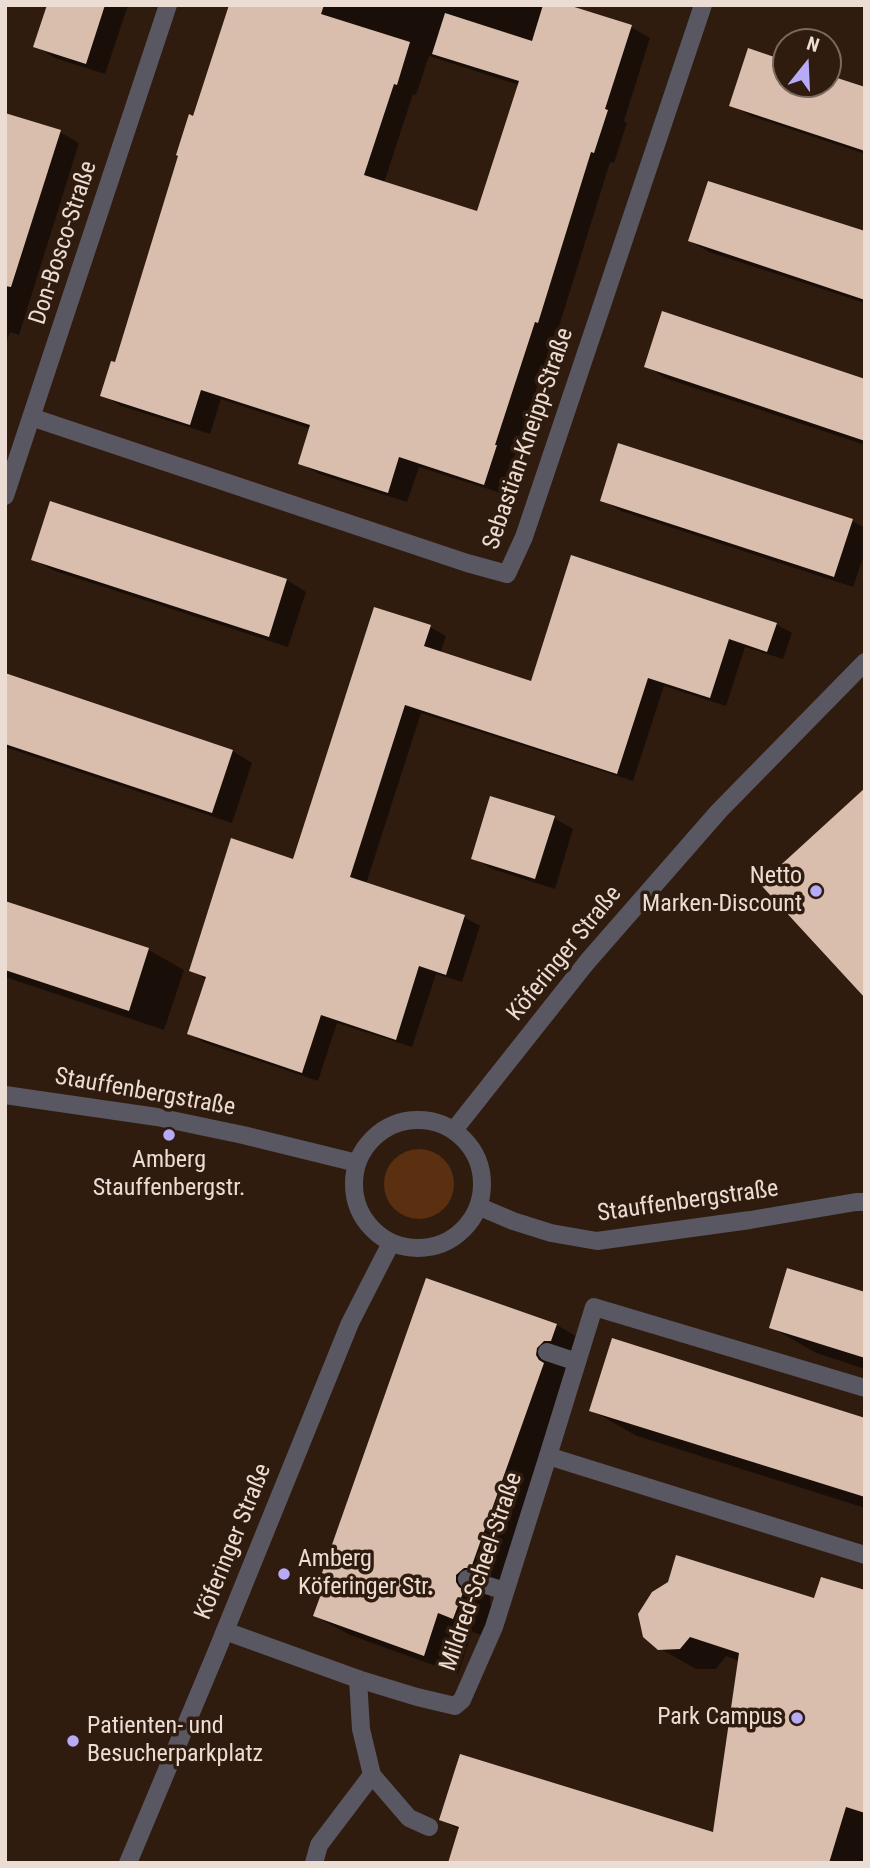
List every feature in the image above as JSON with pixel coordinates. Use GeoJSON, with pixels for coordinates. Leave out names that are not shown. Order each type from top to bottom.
{"type":"FeatureCollection","features":[{"type":"Feature","properties":{"kind":"street","name":"Don-Bosco-Straße"},"geometry":{"type":"LineString","coordinates":[[5,496],[168,5]]}},
{"type":"Feature","properties":{"kind":"street","name":"Sebastian-Kneipp-Straße"},"geometry":{"type":"LineString","coordinates":[[32,417],[442,555],[507,574],[524,537],[703,5]]}},
{"type":"Feature","properties":{"kind":"street","name":"Köferinger Straße"},"geometry":{"type":"LineString","coordinates":[[454,1130],[587,962],[719,811],[865,662]]}},
{"type":"Feature","properties":{"kind":"street","name":"Stauffenbergstraße"},"geometry":{"type":"LineString","coordinates":[[5,1095],[158,1117],[357,1163]]}},
{"type":"Feature","properties":{"kind":"street"},"geometry":{"type":"LineString","coordinates":[[417,1119],[436,1122],[454,1130],[470,1145],[480,1164],[483,1185],[480,1206],[469,1225],[453,1239],[433,1247],[412,1248],[391,1243],[375,1232],[363,1218],[356,1200],[354,1182],[357,1163],[366,1145],[380,1132],[398,1123],[417,1119]]}},
{"type":"Feature","properties":{"kind":"street","name":"Stauffenbergstraße"},"geometry":{"type":"LineString","coordinates":[[480,1206],[513,1221],[551,1233],[597,1241],[865,1202]]}},
{"type":"Feature","properties":{"kind":"street","name":"Köferinger Straße"},"geometry":{"type":"LineString","coordinates":[[128,1863],[350,1323],[391,1243]]}},
{"type":"Feature","properties":{"kind":"street"},"geometry":{"type":"LineString","coordinates":[[548,1456],[594,1307],[865,1388]]}},
{"type":"Feature","properties":{"kind":"street"},"geometry":{"type":"LineString","coordinates":[[547,1352],[577,1362]]}},
{"type":"Feature","properties":{"kind":"street","name":"Mildred-Scheel-Straße"},"geometry":{"type":"LineString","coordinates":[[225,1631],[358,1679],[455,1706],[461,1700],[494,1627],[548,1456],[865,1555]]}},
{"type":"Feature","properties":{"kind":"street"},"geometry":{"type":"LineString","coordinates":[[467,1579],[505,1591]]}},
{"type":"Feature","properties":{"kind":"street"},"geometry":{"type":"LineString","coordinates":[[358,1679],[361,1729],[372,1775],[409,1818],[429,1827]]}},
{"type":"Feature","properties":{"kind":"street"},"geometry":{"type":"LineString","coordinates":[[314,1863],[319,1845],[372,1775]]}},
{"type":"Feature","properties":{"kind":"shaded area"},"geometry":{"type":"Polygon","coordinates":[[[419,1149],[438,1155],[448,1165],[454,1184],[448,1203],[438,1213],[419,1219],[400,1213],[390,1203],[384,1184],[390,1165],[400,1155],[419,1149]]]}},
{"type":"Feature","properties":{"kind":"building"},"geometry":{"type":"Polygon","coordinates":[[[47,5],[105,5],[86,64],[33,47],[47,5]]]}},
{"type":"Feature","properties":{"kind":"building"},"geometry":{"type":"Polygon","coordinates":[[[229,5],[324,5],[321,14],[410,42],[364,175],[477,211],[519,81],[432,54],[445,13],[532,41],[543,5],[568,5],[632,25],[605,109],[608,110],[594,153],[591,152],[484,485],[399,457],[388,493],[298,464],[310,425],[201,390],[190,425],[100,396],[111,361],[115,362],[189,114],[193,116],[229,5]]]}},
{"type":"Feature","properties":{"kind":"building"},"geometry":{"type":"Polygon","coordinates":[[[748,48],[772,56],[772,98],[842,98],[842,80],[865,87],[865,151],[729,106],[748,48]]]}},
{"type":"Feature","properties":{"kind":"building"},"geometry":{"type":"Polygon","coordinates":[[[5,113],[61,130],[11,287],[5,286],[5,113]]]}},
{"type":"Feature","properties":{"kind":"building"},"geometry":{"type":"Polygon","coordinates":[[[708,181],[865,231],[865,300],[688,241],[708,181]]]}},
{"type":"Feature","properties":{"kind":"building"},"geometry":{"type":"Polygon","coordinates":[[[662,311],[865,379],[865,441],[644,367],[662,311]]]}},
{"type":"Feature","properties":{"kind":"building"},"geometry":{"type":"Polygon","coordinates":[[[618,443],[853,519],[834,577],[600,501],[618,443]]]}},
{"type":"Feature","properties":{"kind":"building"},"geometry":{"type":"Polygon","coordinates":[[[50,501],[287,579],[269,637],[31,560],[50,501]]]}},
{"type":"Feature","properties":{"kind":"building"},"geometry":{"type":"Polygon","coordinates":[[[571,555],[777,623],[767,652],[729,639],[710,698],[648,678],[617,774],[405,705],[350,877],[465,915],[446,975],[419,966],[396,1040],[321,1015],[302,1073],[187,1034],[206,977],[189,971],[231,838],[293,859],[374,607],[431,625],[424,646],[531,681],[571,555]]]}},
{"type":"Feature","properties":{"kind":"building"},"geometry":{"type":"Polygon","coordinates":[[[5,673],[233,750],[212,813],[5,744],[5,673]]]}},
{"type":"Feature","properties":{"kind":"building","name":"Netto Marken-Discount"},"geometry":{"type":"Polygon","coordinates":[[[865,788],[865,998],[760,884],[865,788]]]}},
{"type":"Feature","properties":{"kind":"building"},"geometry":{"type":"Polygon","coordinates":[[[490,796],[555,816],[535,879],[471,859],[490,796]]]}},
{"type":"Feature","properties":{"kind":"building"},"geometry":{"type":"Polygon","coordinates":[[[5,901],[149,948],[129,1011],[5,970],[5,901]]]}},
{"type":"Feature","properties":{"kind":"building"},"geometry":{"type":"Polygon","coordinates":[[[787,1268],[865,1292],[865,1358],[769,1328],[787,1268]]]}},
{"type":"Feature","properties":{"kind":"building"},"geometry":{"type":"Polygon","coordinates":[[[426,1278],[557,1324],[551,1341],[544,1341],[537,1348],[536,1355],[544,1363],[471,1568],[464,1568],[456,1575],[456,1582],[464,1590],[453,1619],[438,1613],[424,1656],[313,1616],[328,1575],[322,1573],[426,1278]]]}},
{"type":"Feature","properties":{"kind":"building"},"geometry":{"type":"Polygon","coordinates":[[[612,1338],[865,1418],[865,1497],[589,1411],[612,1338]]]}},
{"type":"Feature","properties":{"kind":"building","name":"Park Campus"},"geometry":{"type":"Polygon","coordinates":[[[676,1555],[814,1598],[821,1577],[865,1590],[865,1813],[846,1807],[829,1863],[448,1863],[459,1827],[439,1820],[460,1754],[713,1832],[739,1653],[690,1637],[680,1649],[658,1650],[643,1637],[638,1614],[652,1592],[668,1582],[676,1555]]]}},
{"type":"Feature","properties":{"kind":"place","name":"Netto Marken-Discount"},"geometry":{"type":"Point","coordinates":[816,891]}},
{"type":"Feature","properties":{"kind":"place","name":"Amberg Stauffenbergstr."},"geometry":{"type":"Point","coordinates":[169,1135]}},
{"type":"Feature","properties":{"kind":"place","name":"Amberg Köferinger Str."},"geometry":{"type":"Point","coordinates":[284,1574]}},
{"type":"Feature","properties":{"kind":"place","name":"Park Campus"},"geometry":{"type":"Point","coordinates":[797,1718]}},
{"type":"Feature","properties":{"kind":"place","name":"Patienten- und Besucherparkplatz"},"geometry":{"type":"Point","coordinates":[73,1741]}}]}
